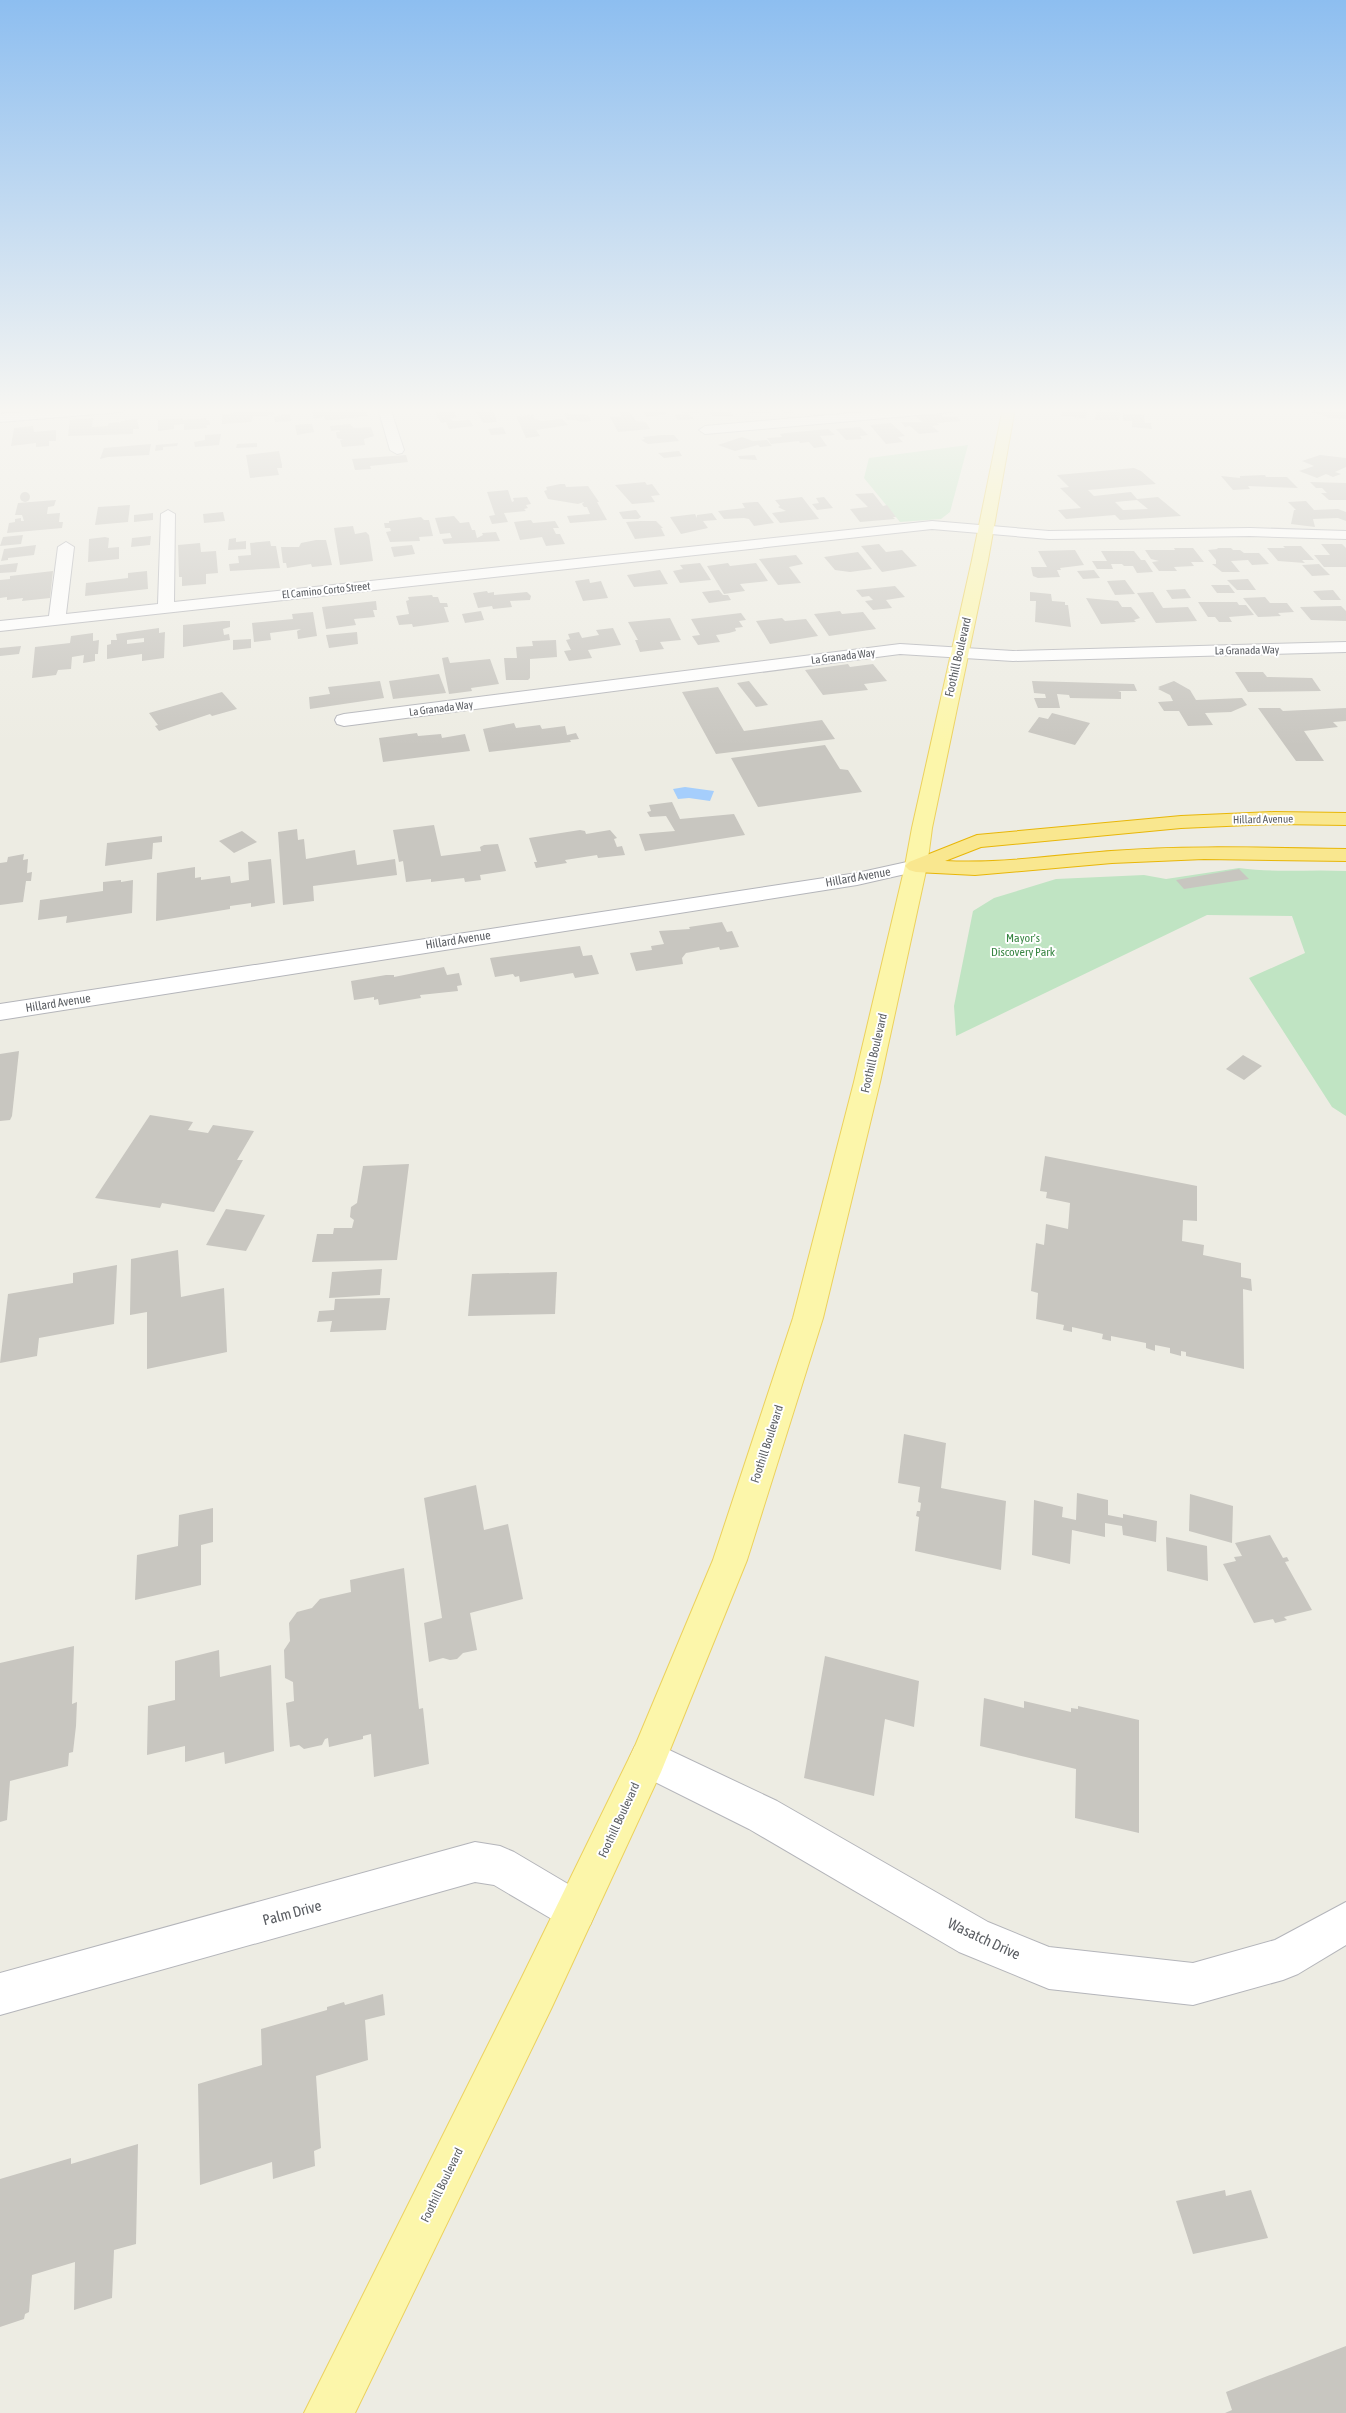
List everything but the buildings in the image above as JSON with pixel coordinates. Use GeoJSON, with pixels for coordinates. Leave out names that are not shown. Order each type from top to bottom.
{"type":"FeatureCollection","features":[{"type":"Feature","properties":{"kind":"highway","name":"Hillard Avenue"},"geometry":{"type":"LineString","coordinates":[[916,866],[977,841],[1181,822],[1274,818],[1346,819]]}},
{"type":"Feature","properties":{"kind":"highway","name":"Hillard Avenue"},"geometry":{"type":"LineString","coordinates":[[916,866],[975,869],[1112,857],[1204,853],[1346,855]]}},
{"type":"Feature","properties":{"kind":"main road","name":"Foothill Boulevard"},"geometry":{"type":"LineString","coordinates":[[329,2413],[576,1911],[648,1759],[730,1560],[808,1318],[864,1095],[916,866],[922,828],[987,521]]}},
{"type":"Feature","properties":{"kind":"street"},"geometry":{"type":"LineString","coordinates":[[166,608],[168,521]]}},
{"type":"Feature","properties":{"kind":"street","name":"El Camino Corto Street"},"geometry":{"type":"LineString","coordinates":[[0,626],[932,525],[1049,534],[1250,532],[1346,535]]}},
{"type":"Feature","properties":{"kind":"street"},"geometry":{"type":"LineString","coordinates":[[57,620],[66,547]]}},
{"type":"Feature","properties":{"kind":"street","name":"La Granada Way"},"geometry":{"type":"LineString","coordinates":[[344,720],[900,649],[1013,656],[1346,647]]}},
{"type":"Feature","properties":{"kind":"street","name":"Hillard Avenue"},"geometry":{"type":"LineString","coordinates":[[0,1012],[840,881],[916,866]]}},
{"type":"Feature","properties":{"kind":"street","name":"Wasatch Drive"},"geometry":{"type":"LineString","coordinates":[[648,1759],[763,1815],[974,1937],[1049,1968],[1193,1984],[1283,1958],[1346,1922]]}},
{"type":"Feature","properties":{"kind":"street","name":"Palm Drive"},"geometry":{"type":"LineString","coordinates":[[0,1994],[475,1862],[500,1866],[576,1911]]}},
{"type":"Feature","properties":{"kind":"green space","name":"Mayor's Discovery Park"},"geometry":{"type":"Polygon","coordinates":[[[1239,868],[1346,871],[1346,1116],[1332,1107],[1249,978],[1305,953],[1292,916],[1207,915],[956,1036],[954,1006],[973,911],[994,898],[1056,879],[1144,875],[1166,879],[1239,868]]]}},
{"type":"Feature","properties":{"kind":"water"},"geometry":{"type":"Polygon","coordinates":[[[685,787],[714,791],[710,801],[689,798],[678,799],[673,789],[685,787]]]}}]}
